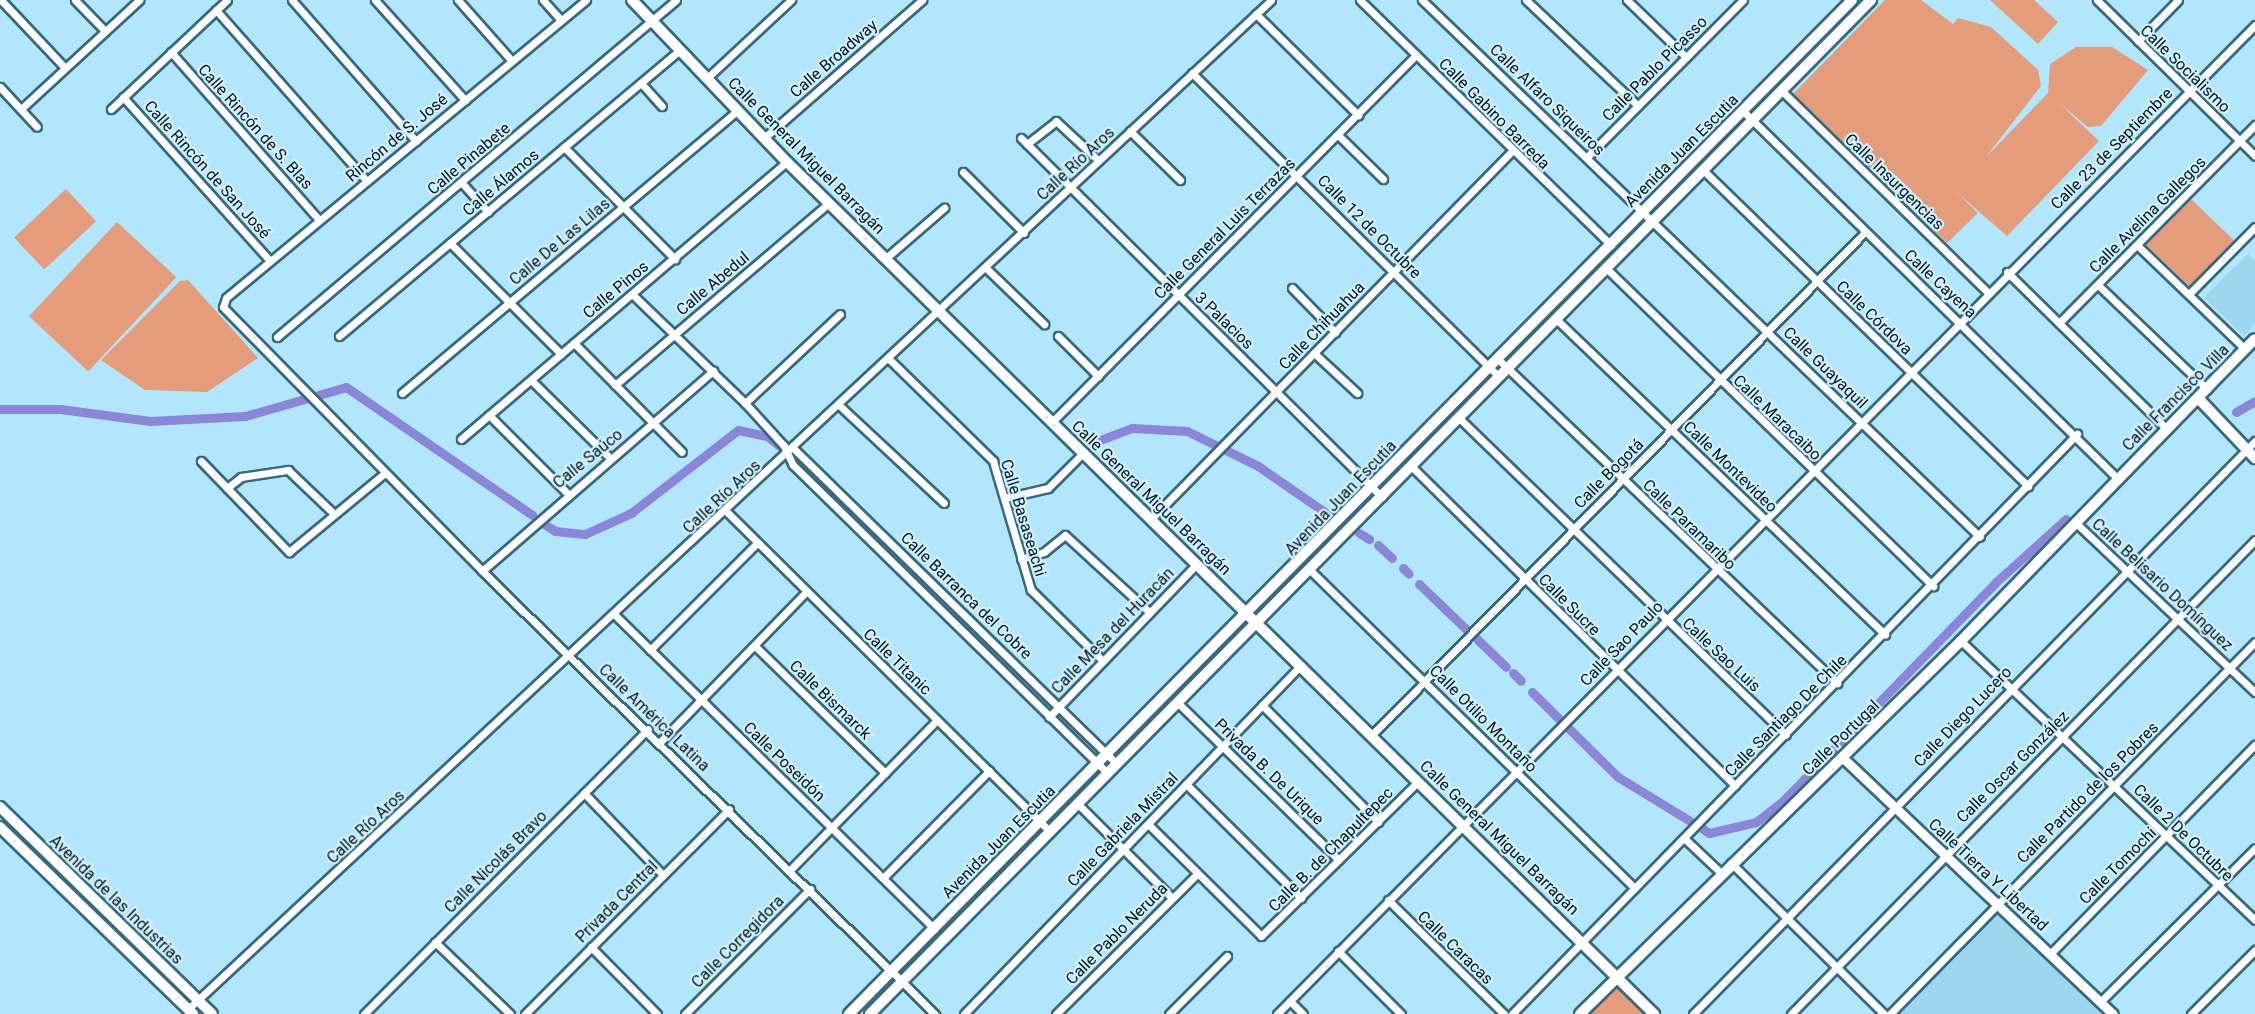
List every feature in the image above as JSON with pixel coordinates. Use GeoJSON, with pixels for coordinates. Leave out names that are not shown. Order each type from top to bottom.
{"type":"FeatureCollection","features":[{"type":"Feature","properties":{"kind":"main road","name":"Calle General Miguel Barragán"},"geometry":{"type":"LineString","coordinates":[[632,0],[787,162],[1583,941],[1653,1014]]}},
{"type":"Feature","properties":{"kind":"main road","name":"Avenida Juan Escutia"},"geometry":{"type":"LineString","coordinates":[[849,1014],[1248,614],[1852,0]]}},
{"type":"Feature","properties":{"kind":"main road","name":"Avenida Juan Escutia"},"geometry":{"type":"LineString","coordinates":[[870,1014],[1311,571],[1652,219],[1871,0]]}},
{"type":"Feature","properties":{"kind":"main road","name":"Calle Francisco Villa"},"geometry":{"type":"LineString","coordinates":[[2117,478],[2255,339]]}},
{"type":"Feature","properties":{"kind":"main road"},"geometry":{"type":"LineString","coordinates":[[2198,398],[2255,458]]}},
{"type":"Feature","properties":{"kind":"main road","name":"Calle Portugal"},"geometry":{"type":"LineString","coordinates":[[1580,1014],[1731,863],[1843,758],[1961,641],[2117,478]]}},
{"type":"Feature","properties":{"kind":"main road"},"geometry":{"type":"LineString","coordinates":[[1360,500],[1370,510]]}},
{"type":"Feature","properties":{"kind":"main road"},"geometry":{"type":"LineString","coordinates":[[1336,524],[1347,534]]}},
{"type":"Feature","properties":{"kind":"main road","name":"Avenida de las Industrias"},"geometry":{"type":"LineString","coordinates":[[0,807],[212,1014]]}},
{"type":"Feature","properties":{"kind":"main road","name":"Avenida de las Industrias"},"geometry":{"type":"LineString","coordinates":[[0,826],[190,1012]]}},
{"type":"Feature","properties":{"kind":"main road"},"geometry":{"type":"LineString","coordinates":[[52,877],[62,868]]}},
{"type":"Feature","properties":{"kind":"street"},"geometry":{"type":"LineString","coordinates":[[1,0],[65,68]]}},
{"type":"Feature","properties":{"kind":"street"},"geometry":{"type":"LineString","coordinates":[[75,0],[105,31]]}},
{"type":"Feature","properties":{"kind":"street"},"geometry":{"type":"LineString","coordinates":[[21,109],[138,0]]}},
{"type":"Feature","properties":{"kind":"street"},"geometry":{"type":"LineString","coordinates":[[111,109],[227,0]]}},
{"type":"Feature","properties":{"kind":"street"},"geometry":{"type":"LineString","coordinates":[[292,0],[416,141]]}},
{"type":"Feature","properties":{"kind":"street"},"geometry":{"type":"LineString","coordinates":[[375,0],[465,100]]}},
{"type":"Feature","properties":{"kind":"street"},"geometry":{"type":"LineString","coordinates":[[458,0],[512,61]]}},
{"type":"Feature","properties":{"kind":"street"},"geometry":{"type":"LineString","coordinates":[[543,0],[561,20]]}},
{"type":"Feature","properties":{"kind":"street","name":"Rincón de S. José"},"geometry":{"type":"LineString","coordinates":[[226,298],[586,0]]}},
{"type":"Feature","properties":{"kind":"street","name":"Calle Pinabete"},"geometry":{"type":"LineString","coordinates":[[277,337],[653,22],[676,0]]}},
{"type":"Feature","properties":{"kind":"street"},"geometry":{"type":"LineString","coordinates":[[707,78],[791,0]]}},
{"type":"Feature","properties":{"kind":"street","name":"Calle Broadway"},"geometry":{"type":"LineString","coordinates":[[764,138],[922,0]]}},
{"type":"Feature","properties":{"kind":"street","name":"Calle Río Aros"},"geometry":{"type":"LineString","coordinates":[[190,1012],[198,1000],[786,457],[1098,160],[1271,0]]}},
{"type":"Feature","properties":{"kind":"street","name":"Calle Gabino Barreda"},"geometry":{"type":"LineString","coordinates":[[1360,0],[1512,152],[1611,245]]}},
{"type":"Feature","properties":{"kind":"street","name":"Calle Alfaro Siqueiros"},"geometry":{"type":"LineString","coordinates":[[1422,0],[1652,219]]}},
{"type":"Feature","properties":{"kind":"street"},"geometry":{"type":"LineString","coordinates":[[1526,0],[1638,106]]}},
{"type":"Feature","properties":{"kind":"street"},"geometry":{"type":"LineString","coordinates":[[1627,0],[1686,57]]}},
{"type":"Feature","properties":{"kind":"street"},"geometry":{"type":"LineString","coordinates":[[1634,7],[1641,0]]}},
{"type":"Feature","properties":{"kind":"street","name":"Calle Pablo Picasso"},"geometry":{"type":"LineString","coordinates":[[1587,157],[1743,0]]}},
{"type":"Feature","properties":{"kind":"street","name":"Calle Socialismo"},"geometry":{"type":"LineString","coordinates":[[2097,0],[2255,156]]}},
{"type":"Feature","properties":{"kind":"street"},"geometry":{"type":"LineString","coordinates":[[2138,41],[2178,0]]}},
{"type":"Feature","properties":{"kind":"street"},"geometry":{"type":"LineString","coordinates":[[216,10],[367,181]]}},
{"type":"Feature","properties":{"kind":"street"},"geometry":{"type":"LineString","coordinates":[[1256,14],[1358,115]]}},
{"type":"Feature","properties":{"kind":"street","name":"Calle 23 de Septiembre"},"geometry":{"type":"LineString","coordinates":[[1987,292],[2255,25]]}},
{"type":"Feature","properties":{"kind":"street","name":"Calle Álamos"},"geometry":{"type":"LineString","coordinates":[[339,336],[680,50]]}},
{"type":"Feature","properties":{"kind":"street","name":"Calle Rincón de S. Blas"},"geometry":{"type":"LineString","coordinates":[[171,52],[320,220]]}},
{"type":"Feature","properties":{"kind":"street","name":"Calle General Luis Terrazas"},"geometry":{"type":"LineString","coordinates":[[1052,422],[1416,56]]}},
{"type":"Feature","properties":{"kind":"street","name":"Calle 12 de Octubre"},"geometry":{"type":"LineString","coordinates":[[1192,73],[1394,271],[1494,364],[1498,377]]}},
{"type":"Feature","properties":{"kind":"street"},"geometry":{"type":"LineString","coordinates":[[641,83],[662,106]]}},
{"type":"Feature","properties":{"kind":"street"},"geometry":{"type":"LineString","coordinates":[[0,87],[38,127]]}},
{"type":"Feature","properties":{"kind":"street","name":"Calle Insurgencias"},"geometry":{"type":"LineString","coordinates":[[1782,91],[1987,292]]}},
{"type":"Feature","properties":{"kind":"street","name":"Calle Rincón de San José"},"geometry":{"type":"LineString","coordinates":[[123,97],[270,261]]}},
{"type":"Feature","properties":{"kind":"street","name":"Calle De Las Lilas"},"geometry":{"type":"LineString","coordinates":[[402,393],[737,111]]}},
{"type":"Feature","properties":{"kind":"street","name":"Calle Cayena"},"geometry":{"type":"LineString","coordinates":[[1743,111],[1865,232],[2077,434],[2117,478]]}},
{"type":"Feature","properties":{"kind":"street"},"geometry":{"type":"LineString","coordinates":[[1027,144],[1056,121],[1098,160]]}},
{"type":"Feature","properties":{"kind":"street","name":"Calle Avelina Gallegos"},"geometry":{"type":"LineString","coordinates":[[2059,323],[2255,125]]}},
{"type":"Feature","properties":{"kind":"street"},"geometry":{"type":"LineString","coordinates":[[1130,131],[1180,180]]}},
{"type":"Feature","properties":{"kind":"street"},"geometry":{"type":"LineString","coordinates":[[1338,135],[1383,179]]}},
{"type":"Feature","properties":{"kind":"street","name":"3 Palacios"},"geometry":{"type":"LineString","coordinates":[[1021,138],[1068,189],[1179,295],[1382,498]]}},
{"type":"Feature","properties":{"kind":"street"},"geometry":{"type":"LineString","coordinates":[[564,147],[675,259]]}},
{"type":"Feature","properties":{"kind":"street","name":"Calle Chihuahua"},"geometry":{"type":"LineString","coordinates":[[1151,519],[1512,152]]}},
{"type":"Feature","properties":{"kind":"street","name":"Calle Pinos"},"geometry":{"type":"LineString","coordinates":[[461,439],[787,162]]}},
{"type":"Feature","properties":{"kind":"street","name":"Calle Córdova"},"geometry":{"type":"LineString","coordinates":[[1702,169],[2028,486]]}},
{"type":"Feature","properties":{"kind":"street"},"geometry":{"type":"LineString","coordinates":[[963,172],[1023,233]]}},
{"type":"Feature","properties":{"kind":"street"},"geometry":{"type":"LineString","coordinates":[[462,183],[488,212]]}},
{"type":"Feature","properties":{"kind":"street","name":"Calle Abedul"},"geometry":{"type":"LineString","coordinates":[[615,385],[830,203]]}},
{"type":"Feature","properties":{"kind":"street"},"geometry":{"type":"LineString","coordinates":[[886,258],[944,208]]}},
{"type":"Feature","properties":{"kind":"street","name":"Calle Guayaquil"},"geometry":{"type":"LineString","coordinates":[[1652,219],[1980,537]]}},
{"type":"Feature","properties":{"kind":"street"},"geometry":{"type":"LineString","coordinates":[[2189,294],[2255,227]]}},
{"type":"Feature","properties":{"kind":"street","name":"Calle Bogotá"},"geometry":{"type":"LineString","coordinates":[[1372,735],[1865,232]]}},
{"type":"Feature","properties":{"kind":"street"},"geometry":{"type":"LineString","coordinates":[[450,243],[561,354]]}},
{"type":"Feature","properties":{"kind":"street"},"geometry":{"type":"LineString","coordinates":[[2137,245],[2245,349]]}},
{"type":"Feature","properties":{"kind":"street","name":"Calle Maracaibo"},"geometry":{"type":"LineString","coordinates":[[1605,267],[1811,471],[1933,586]]}},
{"type":"Feature","properties":{"kind":"street"},"geometry":{"type":"LineString","coordinates":[[986,268],[1044,324]]}},
{"type":"Feature","properties":{"kind":"street"},"geometry":{"type":"LineString","coordinates":[[2007,272],[2167,429]]}},
{"type":"Feature","properties":{"kind":"street"},"geometry":{"type":"LineString","coordinates":[[2098,285],[2207,389]]}},
{"type":"Feature","properties":{"kind":"street"},"geometry":{"type":"LineString","coordinates":[[1292,288],[1335,332]]}},
{"type":"Feature","properties":{"kind":"street","name":"Calle Sao Paulo"},"geometry":{"type":"LineString","coordinates":[[1277,1014],[1462,824],[1553,735],[1713,568],[1987,292]]}},
{"type":"Feature","properties":{"kind":"street"},"geometry":{"type":"LineString","coordinates":[[632,294],[745,403],[784,446],[786,457]]}},
{"type":"Feature","properties":{"kind":"street","name":"Calle América Latina"},"geometry":{"type":"LineString","coordinates":[[226,298],[225,310],[482,571],[661,741],[935,1014]]}},
{"type":"Feature","properties":{"kind":"street"},"geometry":{"type":"LineString","coordinates":[[745,403],[840,315]]}},
{"type":"Feature","properties":{"kind":"street","name":"Calle Montevideo"},"geometry":{"type":"LineString","coordinates":[[1556,319],[1885,635]]}},
{"type":"Feature","properties":{"kind":"street"},"geometry":{"type":"LineString","coordinates":[[1058,336],[1098,376]]}},
{"type":"Feature","properties":{"kind":"street"},"geometry":{"type":"LineString","coordinates":[[574,343],[615,385],[655,421],[682,452]]}},
{"type":"Feature","properties":{"kind":"street"},"geometry":{"type":"LineString","coordinates":[[1314,353],[1357,393]]}},
{"type":"Feature","properties":{"kind":"street","name":"Calle Basaseachi"},"geometry":{"type":"LineString","coordinates":[[889,359],[993,461],[1033,593],[1103,661]]}},
{"type":"Feature","properties":{"kind":"street","name":"Calle Paramaribo"},"geometry":{"type":"LineString","coordinates":[[1494,364],[1507,368],[1713,568],[1837,683]]}},
{"type":"Feature","properties":{"kind":"street","name":"Calle Saúco"},"geometry":{"type":"LineString","coordinates":[[482,571],[567,493],[611,459],[713,371]]}},
{"type":"Feature","properties":{"kind":"street"},"geometry":{"type":"LineString","coordinates":[[531,380],[611,459]]}},
{"type":"Feature","properties":{"kind":"street"},"geometry":{"type":"LineString","coordinates":[[840,406],[944,503]]}},
{"type":"Feature","properties":{"kind":"street"},"geometry":{"type":"LineString","coordinates":[[489,415],[567,493]]}},
{"type":"Feature","properties":{"kind":"street","name":"Calle Sao Luis"},"geometry":{"type":"LineString","coordinates":[[1459,418],[1664,620],[1786,735]]}},
{"type":"Feature","properties":{"kind":"street","name":"Calle Santiago De Chile"},"geometry":{"type":"LineString","coordinates":[[1512,1014],[1933,586],[2077,434]]}},
{"type":"Feature","properties":{"kind":"street","name":"Calle Diego Lucero"},"geometry":{"type":"LineString","coordinates":[[1694,1014],[2010,687],[2255,441]]}},
{"type":"Feature","properties":{"kind":"street"},"geometry":{"type":"LineString","coordinates":[[784,446],[795,448]]}},
{"type":"Feature","properties":{"kind":"street","name":"Calle Barranca del Cobre"},"geometry":{"type":"LineString","coordinates":[[795,448],[1117,764]]}},
{"type":"Feature","properties":{"kind":"street"},"geometry":{"type":"LineString","coordinates":[[1005,498],[1048,488],[1083,453]]}},
{"type":"Feature","properties":{"kind":"street","name":"Calle Barranca del Cobre"},"geometry":{"type":"LineString","coordinates":[[786,457],[1108,774]]}},
{"type":"Feature","properties":{"kind":"street"},"geometry":{"type":"LineString","coordinates":[[201,461],[287,552],[386,473]]}},
{"type":"Feature","properties":{"kind":"street","name":"Calle Sucre"},"geometry":{"type":"LineString","coordinates":[[1411,466],[1735,786]]}},
{"type":"Feature","properties":{"kind":"street"},"geometry":{"type":"LineString","coordinates":[[227,488],[241,477],[288,470],[333,513]]}},
{"type":"Feature","properties":{"kind":"street","name":"Calle Titanic"},"geometry":{"type":"LineString","coordinates":[[726,511],[1050,832]]}},
{"type":"Feature","properties":{"kind":"street","name":"Calle Belisario Domínguez"},"geometry":{"type":"LineString","coordinates":[[2076,523],[2128,569],[2255,692]]}},
{"type":"Feature","properties":{"kind":"street"},"geometry":{"type":"LineString","coordinates":[[1021,559],[1044,552],[1065,535],[1149,613]]}},
{"type":"Feature","properties":{"kind":"street","name":"Calle Oscar González"},"geometry":{"type":"LineString","coordinates":[[1791,1014],[1944,854],[2255,540]]}},
{"type":"Feature","properties":{"kind":"street"},"geometry":{"type":"LineString","coordinates":[[650,650],[757,543]]}},
{"type":"Feature","properties":{"kind":"street"},"geometry":{"type":"LineString","coordinates":[[885,556],[895,546]]}},
{"type":"Feature","properties":{"kind":"street","name":"Calle Mesa del Huracán"},"geometry":{"type":"LineString","coordinates":[[1049,717],[1197,564]]}},
{"type":"Feature","properties":{"kind":"street","name":"Calle Otilio Montaño"},"geometry":{"type":"LineString","coordinates":[[1311,571],[1425,680],[1635,888]]}},
{"type":"Feature","properties":{"kind":"street"},"geometry":{"type":"LineString","coordinates":[[661,741],[806,592]]}},
{"type":"Feature","properties":{"kind":"street","name":"Calle Poseidón"},"geometry":{"type":"LineString","coordinates":[[615,615],[934,929]]}},
{"type":"Feature","properties":{"kind":"street"},"geometry":{"type":"LineString","coordinates":[[957,626],[966,615]]}},
{"type":"Feature","properties":{"kind":"street","name":"Calle 2 De Octubre"},"geometry":{"type":"LineString","coordinates":[[1961,641],[2255,920]]}},
{"type":"Feature","properties":{"kind":"street","name":"Calle Partido de los Pobres"},"geometry":{"type":"LineString","coordinates":[[1890,1014],[2255,642]]}},
{"type":"Feature","properties":{"kind":"street","name":"Calle Bismarck"},"geometry":{"type":"LineString","coordinates":[[755,646],[885,773]]}},
{"type":"Feature","properties":{"kind":"street","name":"Calle Gabriela Mistral"},"geometry":{"type":"LineString","coordinates":[[964,1014],[1301,665]]}},
{"type":"Feature","properties":{"kind":"street","name":"Privada B. De Urique"},"geometry":{"type":"LineString","coordinates":[[1179,704],[1339,860]]}},
{"type":"Feature","properties":{"kind":"street"},"geometry":{"type":"LineString","coordinates":[[1262,705],[1378,822]]}},
{"type":"Feature","properties":{"kind":"street"},"geometry":{"type":"LineString","coordinates":[[790,870],[937,720]]}},
{"type":"Feature","properties":{"kind":"street","name":"Calle Nicolás Bravo"},"geometry":{"type":"LineString","coordinates":[[364,1014],[648,729]]}},
{"type":"Feature","properties":{"kind":"street","name":"Calle Tomochi"},"geometry":{"type":"LineString","coordinates":[[2050,954],[2255,745]]}},
{"type":"Feature","properties":{"kind":"street","name":"Calle Tierra Y Libertad"},"geometry":{"type":"LineString","coordinates":[[1843,758],[2113,1014]]}},
{"type":"Feature","properties":{"kind":"street"},"geometry":{"type":"LineString","coordinates":[[883,878],[989,771]]}},
{"type":"Feature","properties":{"kind":"street","name":"Calle B. de Chapultepec"},"geometry":{"type":"LineString","coordinates":[[1197,874],[1261,936],[1419,781]]}},
{"type":"Feature","properties":{"kind":"street"},"geometry":{"type":"LineString","coordinates":[[1186,784],[1300,898]]}},
{"type":"Feature","properties":{"kind":"street"},"geometry":{"type":"LineString","coordinates":[[584,793],[663,875]]}},
{"type":"Feature","properties":{"kind":"street"},"geometry":{"type":"LineString","coordinates":[[1078,804],[1172,898]]}},
{"type":"Feature","properties":{"kind":"street","name":"Privada Central"},"geometry":{"type":"LineString","coordinates":[[525,1014],[729,809]]}},
{"type":"Feature","properties":{"kind":"street"},"geometry":{"type":"LineString","coordinates":[[1148,824],[1197,874]]}},
{"type":"Feature","properties":{"kind":"street"},"geometry":{"type":"LineString","coordinates":[[1684,838],[1721,873]]}},
{"type":"Feature","properties":{"kind":"street"},"geometry":{"type":"LineString","coordinates":[[2100,1002],[2255,848]]}},
{"type":"Feature","properties":{"kind":"street"},"geometry":{"type":"LineString","coordinates":[[1731,863],[1884,1014]]}},
{"type":"Feature","properties":{"kind":"street","name":"Calle Pablo Neruda"},"geometry":{"type":"LineString","coordinates":[[1056,1014],[1197,874]]}},
{"type":"Feature","properties":{"kind":"street","name":"Calle Corregidora"},"geometry":{"type":"LineString","coordinates":[[685,1014],[810,889]]}},
{"type":"Feature","properties":{"kind":"street","name":"Calle Caracas"},"geometry":{"type":"LineString","coordinates":[[1388,900],[1504,1014]]}},
{"type":"Feature","properties":{"kind":"street"},"geometry":{"type":"LineString","coordinates":[[435,942],[510,1014]]}},
{"type":"Feature","properties":{"kind":"street"},"geometry":{"type":"LineString","coordinates":[[591,947],[657,1014]]}},
{"type":"Feature","properties":{"kind":"street"},"geometry":{"type":"LineString","coordinates":[[2191,1014],[2255,950]]}},
{"type":"Feature","properties":{"kind":"street"},"geometry":{"type":"LineString","coordinates":[[1338,951],[1401,1014]]}},
{"type":"Feature","properties":{"kind":"street"},"geometry":{"type":"LineString","coordinates":[[1169,1014],[1227,956]]}},
{"type":"Feature","properties":{"kind":"street"},"geometry":{"type":"LineString","coordinates":[[1290,1001],[1303,1014]]}},
{"type":"Feature","properties":{"kind":"shaded area"},"geometry":{"type":"Polygon","coordinates":[[[1885,0],[1921,0],[1953,24],[1958,18],[1991,27],[2038,70],[2041,86],[1985,158],[2048,93],[2050,64],[2076,47],[2112,47],[2148,70],[2101,126],[2088,127],[2059,103],[2099,141],[2007,236],[1954,190],[1978,213],[1947,243],[1793,94],[1885,0]]]}},
{"type":"Feature","properties":{"kind":"shaded area"},"geometry":{"type":"Polygon","coordinates":[[[1990,0],[2034,0],[2058,22],[2038,44],[1990,0]]]}},
{"type":"Feature","properties":{"kind":"shaded area"},"geometry":{"type":"Polygon","coordinates":[[[66,189],[96,221],[44,270],[14,237],[66,189]]]}},
{"type":"Feature","properties":{"kind":"shaded area"},"geometry":{"type":"Polygon","coordinates":[[[2190,198],[2235,241],[2190,287],[2146,244],[2190,198]]]}},
{"type":"Feature","properties":{"kind":"shaded area"},"geometry":{"type":"Polygon","coordinates":[[[117,222],[176,277],[88,372],[29,316],[117,222]]]}},
{"type":"Feature","properties":{"kind":"shaded area"},"geometry":{"type":"Polygon","coordinates":[[[2248,254],[2255,261],[2255,324],[2244,336],[2204,297],[2248,254]]]}},
{"type":"Feature","properties":{"kind":"shaded area"},"geometry":{"type":"Polygon","coordinates":[[[188,280],[258,358],[207,392],[145,390],[101,360],[180,281],[188,280]]]}},
{"type":"Feature","properties":{"kind":"shaded area"},"geometry":{"type":"Polygon","coordinates":[[[1997,904],[2113,1014],[1890,1014],[1997,904]]]}},
{"type":"Feature","properties":{"kind":"shaded area"},"geometry":{"type":"Polygon","coordinates":[[[1618,976],[1654,1014],[1580,1014],[1618,976]]]}},
{"type":"Feature","properties":{"kind":"waterway"},"geometry":{"type":"LineString","coordinates":[[0,409],[60,409],[150,421],[245,416],[346,387],[532,515]]}},
{"type":"Feature","properties":{"kind":"waterway"},"geometry":{"type":"LineString","coordinates":[[2236,412],[2255,401]]}},
{"type":"Feature","properties":{"kind":"waterway"},"geometry":{"type":"LineString","coordinates":[[1092,443],[1132,428],[1187,431],[1258,466],[1332,517]]}},
{"type":"Feature","properties":{"kind":"waterway"},"geometry":{"type":"LineString","coordinates":[[544,524],[555,531],[585,534],[631,513],[738,430],[767,436],[780,446]]}},
{"type":"Feature","properties":{"kind":"waterway"},"geometry":{"type":"LineString","coordinates":[[789,454],[879,537]]}},
{"type":"Feature","properties":{"kind":"waterway"},"geometry":{"type":"LineString","coordinates":[[1703,829],[1709,833],[1756,822],[1785,799],[1996,582],[2066,519]]}},
{"type":"Feature","properties":{"kind":"waterway"},"geometry":{"type":"LineString","coordinates":[[1359,533],[1369,539]]}},
{"type":"Feature","properties":{"kind":"waterway"},"geometry":{"type":"LineString","coordinates":[[1378,545],[1392,558]]}},
{"type":"Feature","properties":{"kind":"waterway"},"geometry":{"type":"LineString","coordinates":[[1403,568],[1409,574]]}},
{"type":"Feature","properties":{"kind":"waterway"},"geometry":{"type":"LineString","coordinates":[[1419,584],[1466,629]]}},
{"type":"Feature","properties":{"kind":"waterway"},"geometry":{"type":"LineString","coordinates":[[1477,639],[1506,667]]}},
{"type":"Feature","properties":{"kind":"waterway"},"geometry":{"type":"LineString","coordinates":[[1513,673],[1521,681]]}},
{"type":"Feature","properties":{"kind":"waterway"},"geometry":{"type":"LineString","coordinates":[[1532,692],[1618,777],[1690,821]]}}]}
